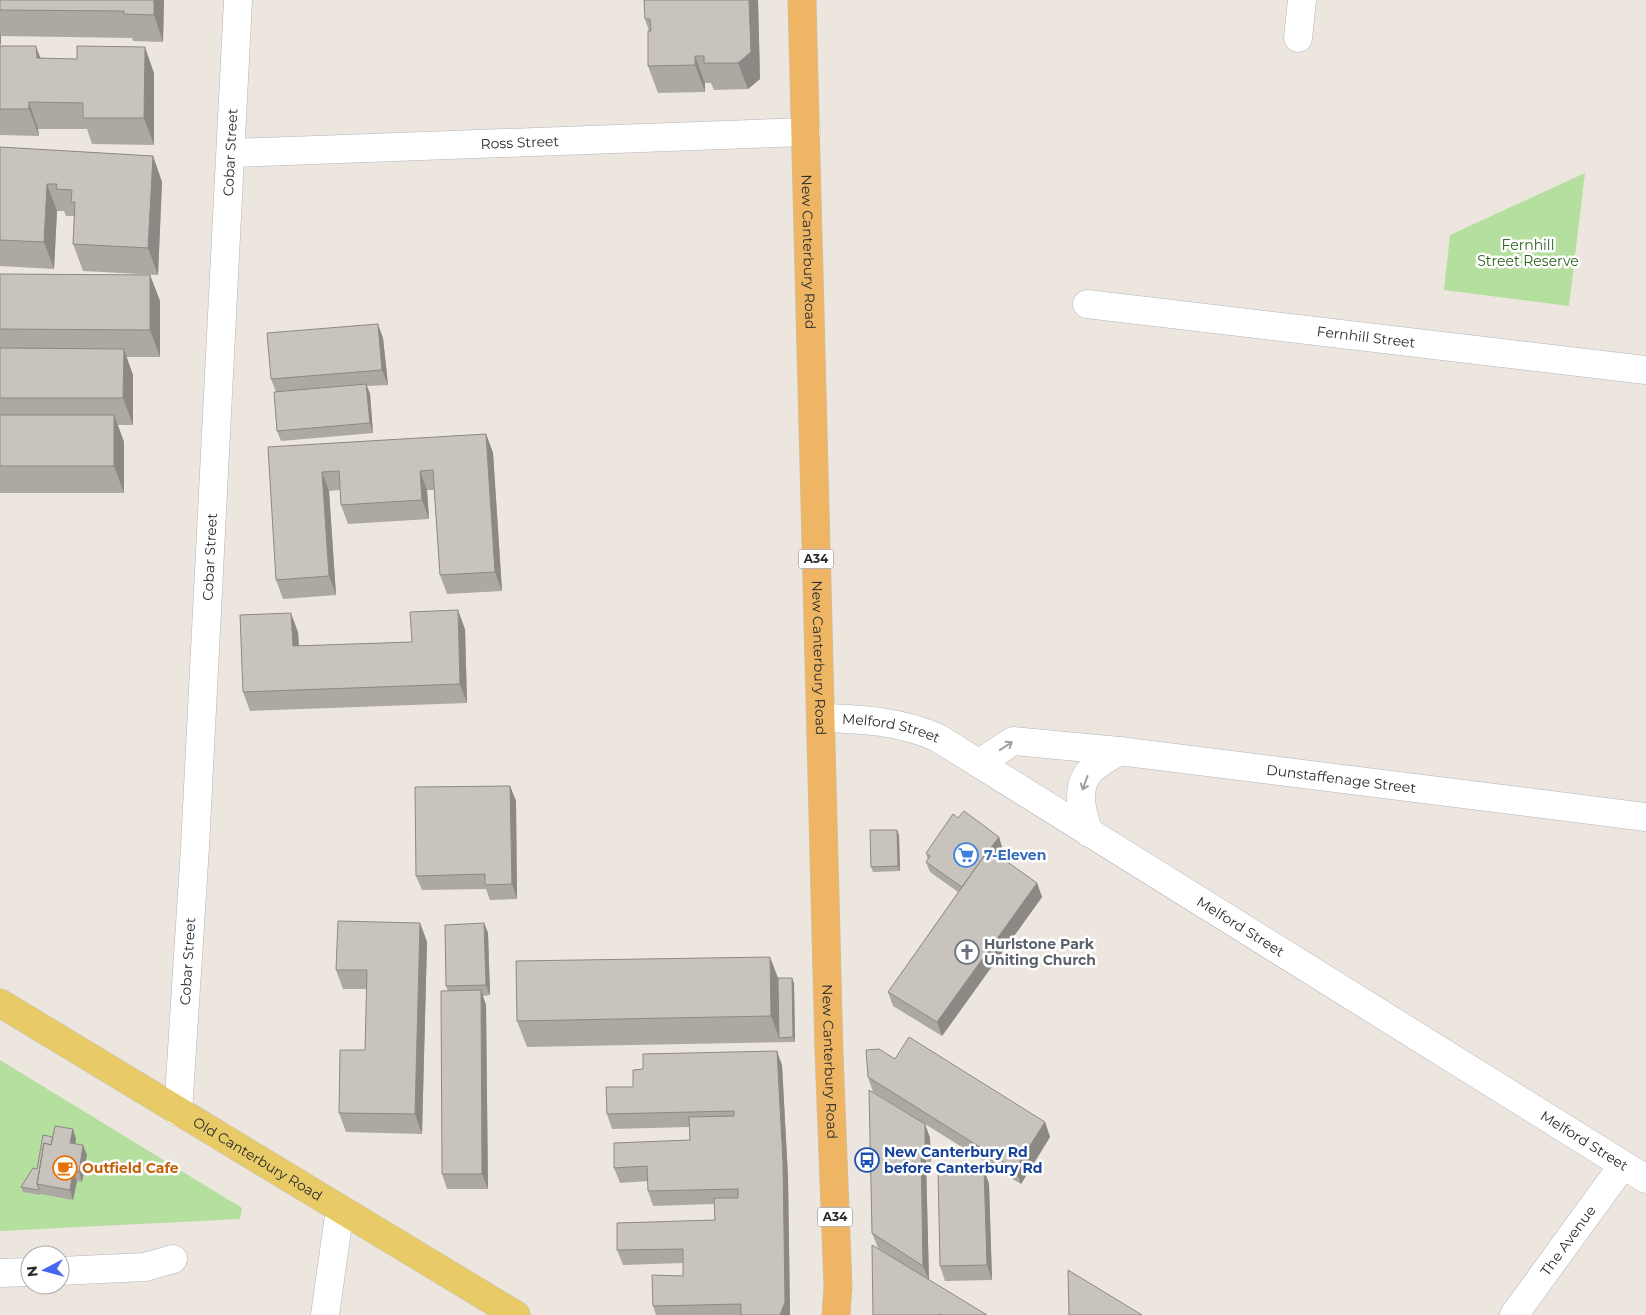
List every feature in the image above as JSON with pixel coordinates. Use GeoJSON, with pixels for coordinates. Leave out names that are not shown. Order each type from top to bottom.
{"type":"FeatureCollection","features":[{"type":"Feature","properties":{"kind":"highway","name":"New Canterbury Road"},"geometry":{"type":"LineString","coordinates":[[802,0],[838,1287],[836,1315]]}},
{"type":"Feature","properties":{"kind":"main road","name":"Old Canterbury Road"},"geometry":{"type":"LineString","coordinates":[[0,1003],[516,1315]]}},
{"type":"Feature","properties":{"kind":"street","name":"Cobar Street"},"geometry":{"type":"LineString","coordinates":[[178,1112],[195,847],[232,153],[238,0]]}},
{"type":"Feature","properties":{"kind":"street"},"geometry":{"type":"LineString","coordinates":[[1298,38],[1302,0]]}},
{"type":"Feature","properties":{"kind":"street","name":"Ross Street"},"geometry":{"type":"LineString","coordinates":[[232,153],[806,132]]}},
{"type":"Feature","properties":{"kind":"street","name":"Fernhill Street"},"geometry":{"type":"LineString","coordinates":[[1087,304],[1646,370]]}},
{"type":"Feature","properties":{"kind":"street","name":"Melford Street"},"geometry":{"type":"LineString","coordinates":[[821,718],[860,719],[920,730],[980,763],[1089,833],[1646,1179]]}},
{"type":"Feature","properties":{"kind":"street","name":"Dunstaffenage Street"},"geometry":{"type":"LineString","coordinates":[[980,763],[1013,741],[1119,751],[1646,817]]}},
{"type":"Feature","properties":{"kind":"street"},"geometry":{"type":"LineString","coordinates":[[1007,779],[1017,762],[1036,744]]}},
{"type":"Feature","properties":{"kind":"street"},"geometry":{"type":"LineString","coordinates":[[1089,833],[1080,809],[1082,785],[1091,770],[1119,751]]}},
{"type":"Feature","properties":{"kind":"street","name":"The Avenue"},"geometry":{"type":"LineString","coordinates":[[1514,1315],[1623,1165]]}},
{"type":"Feature","properties":{"kind":"street"},"geometry":{"type":"LineString","coordinates":[[325,1315],[340,1209]]}},
{"type":"Feature","properties":{"kind":"street"},"geometry":{"type":"LineString","coordinates":[[70,1271],[145,1268],[173,1259]]}},
{"type":"Feature","properties":{"kind":"street"},"geometry":{"type":"LineString","coordinates":[[0,1273],[20,1272]]}},
{"type":"Feature","properties":{"kind":"green space","name":"Fernhill Street Reserve"},"geometry":{"type":"Polygon","coordinates":[[[1585,173],[1569,306],[1444,290],[1450,235],[1585,173]]]}},
{"type":"Feature","properties":{"kind":"green space"},"geometry":{"type":"Polygon","coordinates":[[[0,1060],[242,1208],[240,1219],[0,1231],[0,1060]]]}},
{"type":"Feature","properties":{"kind":"building"},"geometry":{"type":"Polygon","coordinates":[[[0,0],[154,0],[154,15],[124,14],[124,11],[0,10],[0,0]]]}},
{"type":"Feature","properties":{"kind":"building"},"geometry":{"type":"Polygon","coordinates":[[[644,0],[749,0],[751,52],[738,63],[704,63],[704,56],[695,56],[695,65],[648,66],[648,31],[651,31],[650,19],[645,19],[644,0]]]}},
{"type":"Feature","properties":{"kind":"building"},"geometry":{"type":"Polygon","coordinates":[[[0,46],[36,46],[37,58],[77,59],[77,46],[145,47],[144,118],[83,118],[83,103],[29,102],[29,109],[0,109],[0,46]]]}},
{"type":"Feature","properties":{"kind":"building"},"geometry":{"type":"Polygon","coordinates":[[[0,147],[153,156],[148,248],[73,244],[75,202],[71,202],[72,190],[56,189],[57,184],[47,184],[44,242],[0,240],[0,147]]]}},
{"type":"Feature","properties":{"kind":"building"},"geometry":{"type":"Polygon","coordinates":[[[0,274],[150,275],[150,330],[0,329],[0,274]]]}},
{"type":"Feature","properties":{"kind":"building"},"geometry":{"type":"Polygon","coordinates":[[[378,324],[382,370],[271,379],[267,333],[378,324]]]}},
{"type":"Feature","properties":{"kind":"building"},"geometry":{"type":"Polygon","coordinates":[[[0,348],[124,349],[123,398],[0,398],[0,348]]]}},
{"type":"Feature","properties":{"kind":"building"},"geometry":{"type":"Polygon","coordinates":[[[366,384],[370,423],[277,431],[274,392],[366,384]]]}},
{"type":"Feature","properties":{"kind":"building"},"geometry":{"type":"Polygon","coordinates":[[[0,415],[114,415],[114,466],[0,466],[0,415]]]}},
{"type":"Feature","properties":{"kind":"building"},"geometry":{"type":"Polygon","coordinates":[[[486,434],[495,572],[440,575],[433,470],[420,471],[422,500],[341,505],[339,471],[322,472],[329,576],[276,580],[268,447],[486,434]]]}},
{"type":"Feature","properties":{"kind":"building"},"geometry":{"type":"Polygon","coordinates":[[[458,610],[460,684],[243,692],[240,615],[291,613],[293,646],[412,642],[410,612],[458,610]]]}},
{"type":"Feature","properties":{"kind":"building"},"geometry":{"type":"Polygon","coordinates":[[[510,786],[512,884],[485,885],[485,874],[416,876],[415,787],[510,786]]]}},
{"type":"Feature","properties":{"kind":"building","name":"7-Eleven"},"geometry":{"type":"Polygon","coordinates":[[[964,811],[999,837],[962,887],[926,862],[930,856],[926,853],[953,814],[958,818],[964,811]]]}},
{"type":"Feature","properties":{"kind":"building"},"geometry":{"type":"Polygon","coordinates":[[[870,830],[897,830],[898,866],[871,867],[870,830]]]}},
{"type":"Feature","properties":{"kind":"building","name":"Hurlstone Park Uniting Church"},"geometry":{"type":"Polygon","coordinates":[[[989,849],[1037,883],[937,1022],[888,992],[989,849]]]}},
{"type":"Feature","properties":{"kind":"building"},"geometry":{"type":"Polygon","coordinates":[[[338,921],[420,923],[415,1114],[339,1113],[340,1050],[365,1050],[367,970],[336,970],[338,921]]]}},
{"type":"Feature","properties":{"kind":"building"},"geometry":{"type":"Polygon","coordinates":[[[484,923],[486,985],[446,986],[445,925],[484,923]]]}},
{"type":"Feature","properties":{"kind":"building"},"geometry":{"type":"Polygon","coordinates":[[[770,957],[771,1016],[517,1021],[516,961],[770,957]]]}},
{"type":"Feature","properties":{"kind":"building"},"geometry":{"type":"Polygon","coordinates":[[[778,978],[792,978],[793,1037],[779,1038],[778,978]]]}},
{"type":"Feature","properties":{"kind":"building"},"geometry":{"type":"Polygon","coordinates":[[[481,990],[482,1174],[442,1174],[441,991],[481,990]]]}},
{"type":"Feature","properties":{"kind":"building"},"geometry":{"type":"Polygon","coordinates":[[[909,1037],[1045,1122],[1015,1169],[868,1077],[866,1050],[879,1049],[895,1059],[909,1037]]]}},
{"type":"Feature","properties":{"kind":"building"},"geometry":{"type":"Polygon","coordinates":[[[777,1051],[783,1162],[785,1302],[780,1315],[741,1315],[741,1304],[653,1306],[652,1275],[683,1276],[683,1249],[617,1250],[617,1223],[715,1220],[714,1198],[738,1198],[738,1189],[648,1191],[647,1166],[614,1168],[614,1143],[690,1140],[689,1117],[734,1116],[734,1111],[607,1114],[606,1087],[633,1087],[633,1070],[643,1069],[643,1054],[777,1051]]]}},
{"type":"Feature","properties":{"kind":"building"},"geometry":{"type":"Polygon","coordinates":[[[869,1090],[925,1124],[925,1147],[921,1147],[923,1266],[872,1233],[869,1090]]]}},
{"type":"Feature","properties":{"kind":"building","name":"Outfield Cafe"},"geometry":{"type":"Polygon","coordinates":[[[55,1126],[73,1129],[70,1143],[83,1145],[79,1172],[73,1171],[70,1190],[37,1184],[44,1143],[51,1145],[55,1126]]]}},
{"type":"Feature","properties":{"kind":"building"},"geometry":{"type":"Polygon","coordinates":[[[43,1135],[53,1137],[51,1145],[44,1143],[37,1184],[39,1189],[21,1187],[33,1168],[37,1169],[43,1135]]]}},
{"type":"Feature","properties":{"kind":"building"},"geometry":{"type":"Polygon","coordinates":[[[984,1169],[987,1265],[940,1266],[938,1171],[984,1169]]]}},
{"type":"Feature","properties":{"kind":"building"},"geometry":{"type":"Polygon","coordinates":[[[872,1245],[987,1315],[873,1315],[872,1245]]]}},
{"type":"Feature","properties":{"kind":"building"},"geometry":{"type":"Polygon","coordinates":[[[1068,1270],[1142,1315],[1069,1315],[1068,1270]]]}},
{"type":"Feature","properties":{"kind":"place","name":"7-Eleven"},"geometry":{"type":"Point","coordinates":[966,855]}},
{"type":"Feature","properties":{"kind":"place","name":"Hurlstone Park Uniting Church"},"geometry":{"type":"Point","coordinates":[967,952]}},
{"type":"Feature","properties":{"kind":"place","name":"New Canterbury Rd before Canterbury Rd"},"geometry":{"type":"Point","coordinates":[867,1160]}},
{"type":"Feature","properties":{"kind":"place","name":"Outfield Cafe"},"geometry":{"type":"Point","coordinates":[65,1168]}}]}
